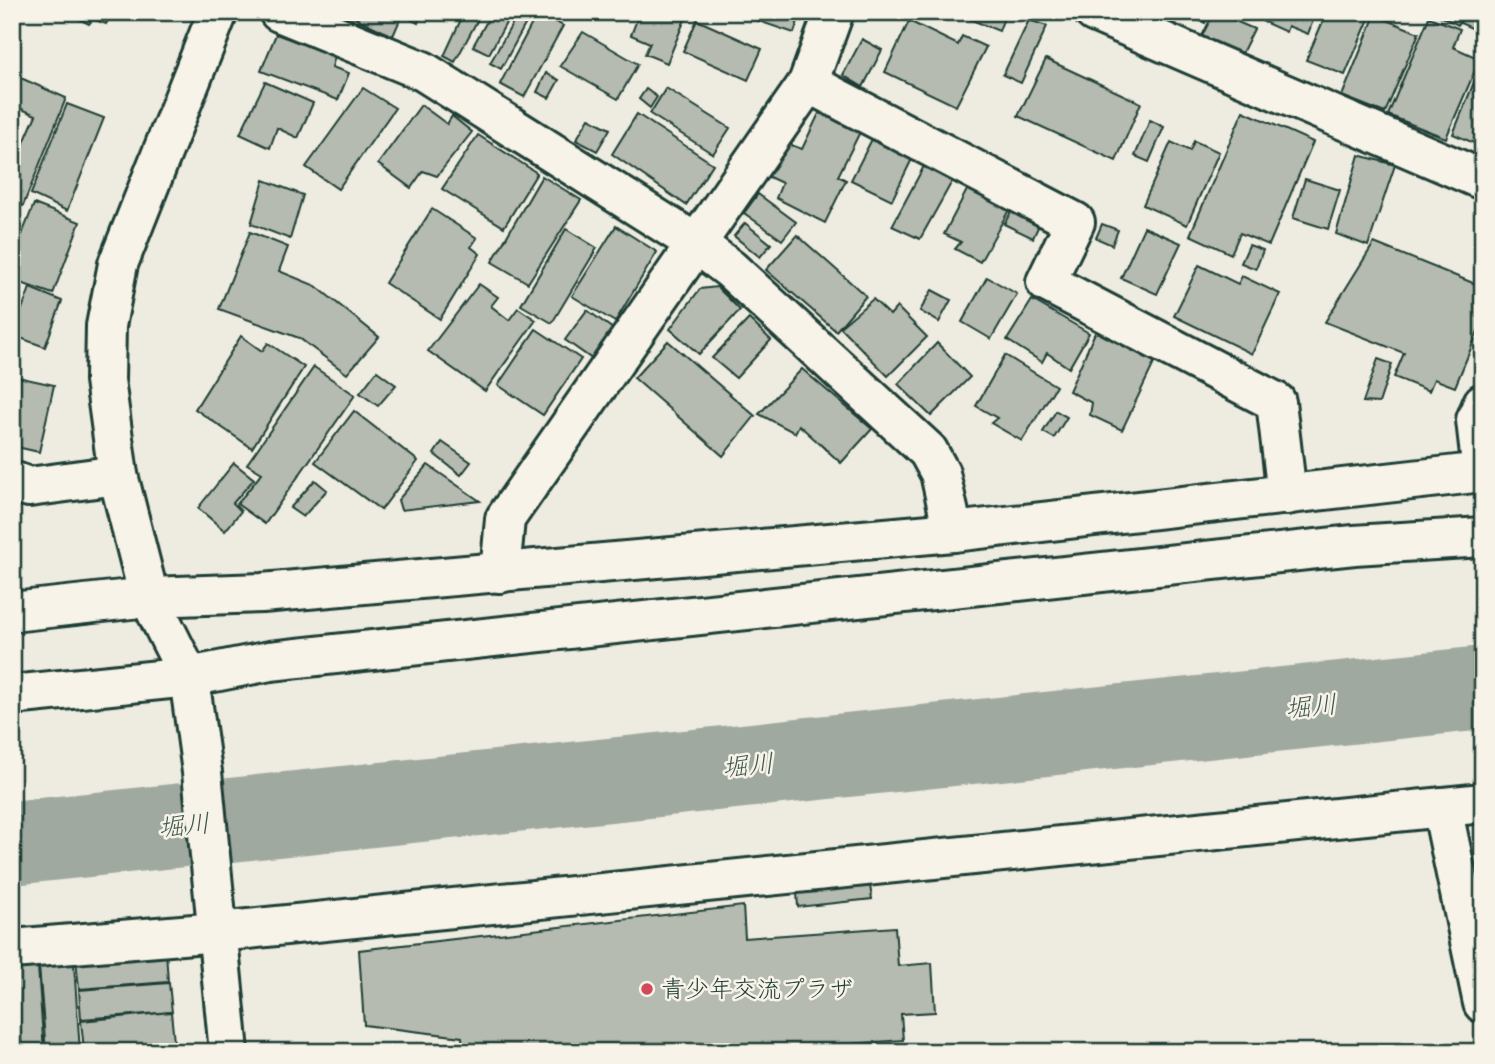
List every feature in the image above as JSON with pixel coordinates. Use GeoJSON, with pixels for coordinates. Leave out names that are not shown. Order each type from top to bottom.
{"type":"FeatureCollection","features":[{"type":"Feature","properties":{"kind":"street"},"geometry":{"type":"LineString","coordinates":[[218,12],[118,264],[106,326],[105,380],[118,475],[149,597],[189,677],[202,772],[229,1052]]}},
{"type":"Feature","properties":{"kind":"street"},"geometry":{"type":"LineString","coordinates":[[279,12],[423,71],[697,244],[730,269],[928,451],[940,473],[953,532]]}},
{"type":"Feature","properties":{"kind":"street"},"geometry":{"type":"LineString","coordinates":[[500,573],[505,519],[808,83],[834,12]]}},
{"type":"Feature","properties":{"kind":"street"},"geometry":{"type":"LineString","coordinates":[[1094,12],[1483,180]]}},
{"type":"Feature","properties":{"kind":"street"},"geometry":{"type":"LineString","coordinates":[[808,83],[1075,222],[1046,282],[1276,401],[1287,495]]}},
{"type":"Feature","properties":{"kind":"street"},"geometry":{"type":"LineString","coordinates":[[12,612],[149,597],[262,593],[953,532],[1482,472],[1476,421],[1483,403]]}},
{"type":"Feature","properties":{"kind":"street"},"geometry":{"type":"LineString","coordinates":[[12,481],[29,486],[118,475]]}},
{"type":"Feature","properties":{"kind":"street"},"geometry":{"type":"LineString","coordinates":[[12,695],[189,677],[270,661],[1354,545],[1483,537]]}},
{"type":"Feature","properties":{"kind":"street"},"geometry":{"type":"LineString","coordinates":[[12,949],[218,932],[1483,803]]}},
{"type":"Feature","properties":{"kind":"street"},"geometry":{"type":"LineString","coordinates":[[1442,807],[1483,1003]]}},
{"type":"Feature","properties":{"kind":"shaded area"},"geometry":{"type":"Polygon","coordinates":[[[1483,821],[1483,882],[1473,836],[1483,821]]]}},
{"type":"Feature","properties":{"kind":"building"},"geometry":{"type":"Polygon","coordinates":[[[65,12],[113,12],[106,24],[93,19],[89,24],[65,12]]]}},
{"type":"Feature","properties":{"kind":"building"},"geometry":{"type":"Polygon","coordinates":[[[118,12],[136,12],[133,19],[118,12]]]}},
{"type":"Feature","properties":{"kind":"building"},"geometry":{"type":"Polygon","coordinates":[[[343,12],[422,12],[418,23],[402,15],[393,36],[343,12]]]}},
{"type":"Feature","properties":{"kind":"building"},"geometry":{"type":"Polygon","coordinates":[[[492,12],[512,12],[489,54],[473,46],[492,12]]]}},
{"type":"Feature","properties":{"kind":"building"},"geometry":{"type":"Polygon","coordinates":[[[519,12],[532,12],[501,69],[490,63],[519,12]]]}},
{"type":"Feature","properties":{"kind":"building"},"geometry":{"type":"Polygon","coordinates":[[[538,12],[563,26],[524,97],[500,84],[538,12]]]}},
{"type":"Feature","properties":{"kind":"building"},"geometry":{"type":"Polygon","coordinates":[[[640,12],[688,12],[667,63],[645,54],[650,43],[631,35],[640,12]]]}},
{"type":"Feature","properties":{"kind":"building"},"geometry":{"type":"Polygon","coordinates":[[[732,12],[801,12],[794,33],[732,12]]]}},
{"type":"Feature","properties":{"kind":"building"},"geometry":{"type":"Polygon","coordinates":[[[952,12],[1006,12],[999,31],[952,12]]]}},
{"type":"Feature","properties":{"kind":"building"},"geometry":{"type":"Polygon","coordinates":[[[1179,12],[1209,12],[1205,23],[1179,12]]]}},
{"type":"Feature","properties":{"kind":"building"},"geometry":{"type":"Polygon","coordinates":[[[1214,12],[1254,29],[1240,57],[1201,38],[1214,12]]]}},
{"type":"Feature","properties":{"kind":"building"},"geometry":{"type":"Polygon","coordinates":[[[1242,12],[1316,12],[1308,34],[1288,26],[1286,32],[1242,12]]]}},
{"type":"Feature","properties":{"kind":"building"},"geometry":{"type":"Polygon","coordinates":[[[1327,12],[1372,12],[1345,75],[1306,60],[1327,12]]]}},
{"type":"Feature","properties":{"kind":"building"},"geometry":{"type":"Polygon","coordinates":[[[1432,12],[1464,12],[1458,25],[1432,12]]]}},
{"type":"Feature","properties":{"kind":"building"},"geometry":{"type":"Polygon","coordinates":[[[1465,12],[1483,12],[1483,33],[1460,23],[1465,12]]]}},
{"type":"Feature","properties":{"kind":"building"},"geometry":{"type":"Polygon","coordinates":[[[463,15],[477,21],[455,62],[444,56],[463,15]]]}},
{"type":"Feature","properties":{"kind":"building"},"geometry":{"type":"Polygon","coordinates":[[[1375,15],[1419,33],[1385,113],[1342,96],[1375,15]]]}},
{"type":"Feature","properties":{"kind":"building"},"geometry":{"type":"Polygon","coordinates":[[[1429,17],[1460,29],[1453,47],[1480,59],[1446,138],[1388,115],[1429,17]]]}},
{"type":"Feature","properties":{"kind":"building"},"geometry":{"type":"Polygon","coordinates":[[[697,20],[762,49],[748,80],[683,51],[697,20]]]}},
{"type":"Feature","properties":{"kind":"building"},"geometry":{"type":"Polygon","coordinates":[[[1029,20],[1047,26],[1021,83],[1003,75],[1029,20]]]}},
{"type":"Feature","properties":{"kind":"building"},"geometry":{"type":"Polygon","coordinates":[[[909,21],[958,45],[962,36],[986,47],[956,106],[885,72],[909,21]]]}},
{"type":"Feature","properties":{"kind":"building"},"geometry":{"type":"Polygon","coordinates":[[[583,32],[638,64],[618,99],[560,66],[583,32]]]}},
{"type":"Feature","properties":{"kind":"building"},"geometry":{"type":"Polygon","coordinates":[[[276,34],[335,56],[332,67],[349,73],[338,100],[261,71],[276,34]]]}},
{"type":"Feature","properties":{"kind":"building"},"geometry":{"type":"Polygon","coordinates":[[[862,39],[882,50],[863,87],[843,75],[862,39]]]}},
{"type":"Feature","properties":{"kind":"building"},"geometry":{"type":"Polygon","coordinates":[[[1046,59],[1141,103],[1116,161],[1018,116],[1046,59]]]}},
{"type":"Feature","properties":{"kind":"building"},"geometry":{"type":"Polygon","coordinates":[[[1481,65],[1483,66],[1483,147],[1453,134],[1481,65]]]}},
{"type":"Feature","properties":{"kind":"building"},"geometry":{"type":"Polygon","coordinates":[[[546,73],[559,80],[549,98],[537,92],[546,73]]]}},
{"type":"Feature","properties":{"kind":"building"},"geometry":{"type":"Polygon","coordinates":[[[14,75],[66,98],[23,206],[12,201],[12,170],[36,115],[12,105],[14,75]]]}},
{"type":"Feature","properties":{"kind":"building"},"geometry":{"type":"Polygon","coordinates":[[[265,82],[313,103],[298,138],[277,128],[270,148],[240,134],[265,82]]]}},
{"type":"Feature","properties":{"kind":"building"},"geometry":{"type":"Polygon","coordinates":[[[363,88],[395,108],[338,189],[306,167],[363,88]]]}},
{"type":"Feature","properties":{"kind":"building"},"geometry":{"type":"Polygon","coordinates":[[[666,88],[730,128],[713,154],[650,114],[666,88]]]}},
{"type":"Feature","properties":{"kind":"building"},"geometry":{"type":"Polygon","coordinates":[[[646,89],[657,97],[650,108],[639,99],[646,89]]]}},
{"type":"Feature","properties":{"kind":"building"},"geometry":{"type":"Polygon","coordinates":[[[67,104],[104,118],[67,211],[31,194],[67,104]]]}},
{"type":"Feature","properties":{"kind":"building"},"geometry":{"type":"Polygon","coordinates":[[[421,105],[447,124],[452,116],[472,132],[437,176],[423,171],[411,188],[378,164],[421,105]]]}},
{"type":"Feature","properties":{"kind":"building"},"geometry":{"type":"Polygon","coordinates":[[[822,107],[862,128],[838,176],[846,180],[825,223],[776,198],[782,183],[769,177],[783,142],[802,149],[822,107]]]}},
{"type":"Feature","properties":{"kind":"building"},"geometry":{"type":"Polygon","coordinates":[[[1243,111],[1313,142],[1269,245],[1240,233],[1231,254],[1190,235],[1243,111]]]}},
{"type":"Feature","properties":{"kind":"building"},"geometry":{"type":"Polygon","coordinates":[[[637,114],[713,164],[686,205],[612,154],[637,114]]]}},
{"type":"Feature","properties":{"kind":"building"},"geometry":{"type":"Polygon","coordinates":[[[589,118],[610,129],[597,151],[576,140],[589,118]]]}},
{"type":"Feature","properties":{"kind":"building"},"geometry":{"type":"Polygon","coordinates":[[[1150,120],[1164,127],[1149,162],[1135,156],[1150,120]]]}},
{"type":"Feature","properties":{"kind":"building"},"geometry":{"type":"Polygon","coordinates":[[[478,135],[537,173],[504,227],[442,189],[478,135]]]}},
{"type":"Feature","properties":{"kind":"building"},"geometry":{"type":"Polygon","coordinates":[[[873,137],[913,157],[892,200],[851,180],[873,137]]]}},
{"type":"Feature","properties":{"kind":"building"},"geometry":{"type":"Polygon","coordinates":[[[1194,141],[1219,152],[1187,225],[1143,205],[1171,142],[1190,151],[1194,141]]]}},
{"type":"Feature","properties":{"kind":"building"},"geometry":{"type":"Polygon","coordinates":[[[1359,155],[1395,165],[1368,246],[1336,234],[1359,155]]]}},
{"type":"Feature","properties":{"kind":"building"},"geometry":{"type":"Polygon","coordinates":[[[924,166],[954,178],[920,239],[892,226],[924,166]]]}},
{"type":"Feature","properties":{"kind":"building"},"geometry":{"type":"Polygon","coordinates":[[[542,176],[581,200],[528,283],[492,262],[542,176]]]}},
{"type":"Feature","properties":{"kind":"building"},"geometry":{"type":"Polygon","coordinates":[[[1305,179],[1340,190],[1328,229],[1293,218],[1305,179]]]}},
{"type":"Feature","properties":{"kind":"building"},"geometry":{"type":"Polygon","coordinates":[[[264,180],[303,195],[290,239],[251,224],[264,180]]]}},
{"type":"Feature","properties":{"kind":"building"},"geometry":{"type":"Polygon","coordinates":[[[968,188],[1009,210],[980,262],[955,249],[961,242],[944,234],[968,188]]]}},
{"type":"Feature","properties":{"kind":"building"},"geometry":{"type":"Polygon","coordinates":[[[758,194],[796,222],[782,240],[744,213],[758,194]]]}},
{"type":"Feature","properties":{"kind":"building"},"geometry":{"type":"Polygon","coordinates":[[[34,204],[80,222],[53,294],[12,280],[12,260],[34,204]]]}},
{"type":"Feature","properties":{"kind":"building"},"geometry":{"type":"Polygon","coordinates":[[[432,209],[477,238],[471,247],[480,254],[440,319],[385,283],[432,209]]]}},
{"type":"Feature","properties":{"kind":"building"},"geometry":{"type":"Polygon","coordinates":[[[1011,212],[1039,225],[1033,238],[1004,224],[1011,212]]]}},
{"type":"Feature","properties":{"kind":"building"},"geometry":{"type":"Polygon","coordinates":[[[745,223],[771,244],[760,257],[734,236],[745,223]]]}},
{"type":"Feature","properties":{"kind":"building"},"geometry":{"type":"Polygon","coordinates":[[[1102,224],[1118,230],[1112,245],[1096,238],[1102,224]]]}},
{"type":"Feature","properties":{"kind":"building"},"geometry":{"type":"Polygon","coordinates":[[[616,226],[657,252],[615,322],[572,296],[616,226]]]}},
{"type":"Feature","properties":{"kind":"building"},"geometry":{"type":"Polygon","coordinates":[[[1144,227],[1181,243],[1157,294],[1121,278],[1144,227]]]}},
{"type":"Feature","properties":{"kind":"building"},"geometry":{"type":"Polygon","coordinates":[[[566,229],[597,248],[552,323],[521,305],[566,229]]]}},
{"type":"Feature","properties":{"kind":"building"},"geometry":{"type":"Polygon","coordinates":[[[250,232],[288,247],[279,271],[316,286],[379,337],[347,374],[299,338],[219,309],[250,232]]]}},
{"type":"Feature","properties":{"kind":"building"},"geometry":{"type":"Polygon","coordinates":[[[797,235],[866,296],[836,331],[766,270],[797,235]]]}},
{"type":"Feature","properties":{"kind":"building"},"geometry":{"type":"Polygon","coordinates":[[[1374,243],[1483,287],[1483,319],[1455,387],[1434,379],[1429,391],[1394,377],[1404,353],[1325,322],[1374,243]]]}},
{"type":"Feature","properties":{"kind":"building"},"geometry":{"type":"Polygon","coordinates":[[[1249,245],[1263,250],[1256,269],[1241,263],[1249,245]]]}},
{"type":"Feature","properties":{"kind":"building"},"geometry":{"type":"Polygon","coordinates":[[[1199,265],[1238,284],[1242,276],[1280,294],[1252,354],[1174,316],[1199,265]]]}},
{"type":"Feature","properties":{"kind":"building"},"geometry":{"type":"Polygon","coordinates":[[[987,277],[1017,294],[991,339],[962,322],[987,277]]]}},
{"type":"Feature","properties":{"kind":"building"},"geometry":{"type":"Polygon","coordinates":[[[479,284],[498,297],[491,306],[509,320],[518,308],[536,320],[485,391],[428,351],[479,284]]]}},
{"type":"Feature","properties":{"kind":"building"},"geometry":{"type":"Polygon","coordinates":[[[717,287],[740,310],[699,354],[670,329],[700,289],[717,287]]]}},
{"type":"Feature","properties":{"kind":"building"},"geometry":{"type":"Polygon","coordinates":[[[30,288],[62,301],[45,347],[12,335],[30,288]]]}},
{"type":"Feature","properties":{"kind":"building"},"geometry":{"type":"Polygon","coordinates":[[[932,290],[951,300],[939,322],[920,311],[932,290]]]}},
{"type":"Feature","properties":{"kind":"building"},"geometry":{"type":"Polygon","coordinates":[[[873,299],[890,315],[897,307],[927,337],[888,376],[840,327],[873,299]]]}},
{"type":"Feature","properties":{"kind":"building"},"geometry":{"type":"Polygon","coordinates":[[[1032,300],[1089,333],[1069,368],[1047,353],[1042,362],[1007,340],[1032,300]]]}},
{"type":"Feature","properties":{"kind":"building"},"geometry":{"type":"Polygon","coordinates":[[[587,310],[613,329],[592,359],[565,340],[587,310]]]}},
{"type":"Feature","properties":{"kind":"building"},"geometry":{"type":"Polygon","coordinates":[[[749,319],[771,340],[736,378],[712,358],[749,319]]]}},
{"type":"Feature","properties":{"kind":"building"},"geometry":{"type":"Polygon","coordinates":[[[1097,328],[1157,357],[1122,430],[1090,415],[1092,403],[1069,391],[1097,328]]]}},
{"type":"Feature","properties":{"kind":"building"},"geometry":{"type":"Polygon","coordinates":[[[536,329],[581,359],[543,415],[498,385],[536,329]]]}},
{"type":"Feature","properties":{"kind":"building"},"geometry":{"type":"Polygon","coordinates":[[[241,336],[262,351],[268,343],[304,367],[252,448],[195,409],[241,336]]]}},
{"type":"Feature","properties":{"kind":"building"},"geometry":{"type":"Polygon","coordinates":[[[668,341],[755,416],[723,456],[634,378],[668,341]]]}},
{"type":"Feature","properties":{"kind":"building"},"geometry":{"type":"Polygon","coordinates":[[[937,343],[970,377],[931,416],[898,384],[937,343]]]}},
{"type":"Feature","properties":{"kind":"building"},"geometry":{"type":"Polygon","coordinates":[[[1005,355],[1056,386],[1022,441],[991,423],[997,418],[976,406],[1005,355]]]}},
{"type":"Feature","properties":{"kind":"building"},"geometry":{"type":"Polygon","coordinates":[[[1378,359],[1392,364],[1379,403],[1363,402],[1378,359]]]}},
{"type":"Feature","properties":{"kind":"building"},"geometry":{"type":"Polygon","coordinates":[[[314,367],[355,395],[265,524],[237,504],[262,473],[247,464],[314,367]]]}},
{"type":"Feature","properties":{"kind":"building"},"geometry":{"type":"Polygon","coordinates":[[[802,369],[872,429],[841,463],[799,425],[795,433],[759,414],[802,369]]]}},
{"type":"Feature","properties":{"kind":"building"},"geometry":{"type":"Polygon","coordinates":[[[377,371],[396,385],[378,406],[360,393],[377,371]]]}},
{"type":"Feature","properties":{"kind":"building"},"geometry":{"type":"Polygon","coordinates":[[[13,376],[54,385],[39,452],[12,446],[13,376]]]}},
{"type":"Feature","properties":{"kind":"building"},"geometry":{"type":"Polygon","coordinates":[[[354,411],[418,461],[381,510],[315,462],[354,411]]]}},
{"type":"Feature","properties":{"kind":"building"},"geometry":{"type":"Polygon","coordinates":[[[1056,411],[1067,417],[1054,438],[1043,432],[1056,411]]]}},
{"type":"Feature","properties":{"kind":"building"},"geometry":{"type":"Polygon","coordinates":[[[442,442],[471,462],[461,475],[434,454],[442,442]]]}},
{"type":"Feature","properties":{"kind":"building"},"geometry":{"type":"Polygon","coordinates":[[[234,463],[254,479],[233,503],[241,511],[225,531],[198,508],[234,463]]]}},
{"type":"Feature","properties":{"kind":"building"},"geometry":{"type":"Polygon","coordinates":[[[428,465],[480,501],[401,510],[398,500],[428,465]]]}},
{"type":"Feature","properties":{"kind":"building"},"geometry":{"type":"Polygon","coordinates":[[[315,480],[327,490],[303,517],[290,508],[315,480]]]}},
{"type":"Feature","properties":{"kind":"building"},"geometry":{"type":"Polygon","coordinates":[[[870,885],[872,899],[798,907],[797,893],[870,885]]]}},
{"type":"Feature","properties":{"kind":"building","name":"青少年交流プラザ"},"geometry":{"type":"Polygon","coordinates":[[[743,906],[745,938],[895,927],[898,966],[932,963],[935,1012],[901,1014],[903,1040],[744,1052],[477,1052],[463,1050],[462,1037],[364,1025],[359,950],[743,906]]]}},
{"type":"Feature","properties":{"kind":"building"},"geometry":{"type":"Polygon","coordinates":[[[166,951],[168,982],[79,989],[76,959],[166,951]]]}},
{"type":"Feature","properties":{"kind":"building"},"geometry":{"type":"Polygon","coordinates":[[[74,964],[80,1052],[46,1052],[39,966],[74,964]]]}},
{"type":"Feature","properties":{"kind":"building"},"geometry":{"type":"Polygon","coordinates":[[[38,967],[44,1052],[22,1052],[15,968],[38,967]]]}},
{"type":"Feature","properties":{"kind":"building"},"geometry":{"type":"Polygon","coordinates":[[[169,983],[172,1012],[81,1019],[79,990],[169,983]]]}},
{"type":"Feature","properties":{"kind":"building"},"geometry":{"type":"Polygon","coordinates":[[[171,1012],[174,1042],[84,1050],[81,1021],[171,1012]]]}},
{"type":"Feature","properties":{"kind":"building"},"geometry":{"type":"Polygon","coordinates":[[[174,1044],[175,1052],[84,1052],[84,1051],[174,1044]]]}},
{"type":"Feature","properties":{"kind":"waterway","name":"堀川"},"geometry":{"type":"LineString","coordinates":[[12,843],[1483,688]]}},
{"type":"Feature","properties":{"kind":"place","name":"青少年交流プラザ"},"geometry":{"type":"Point","coordinates":[647,989]}}]}
